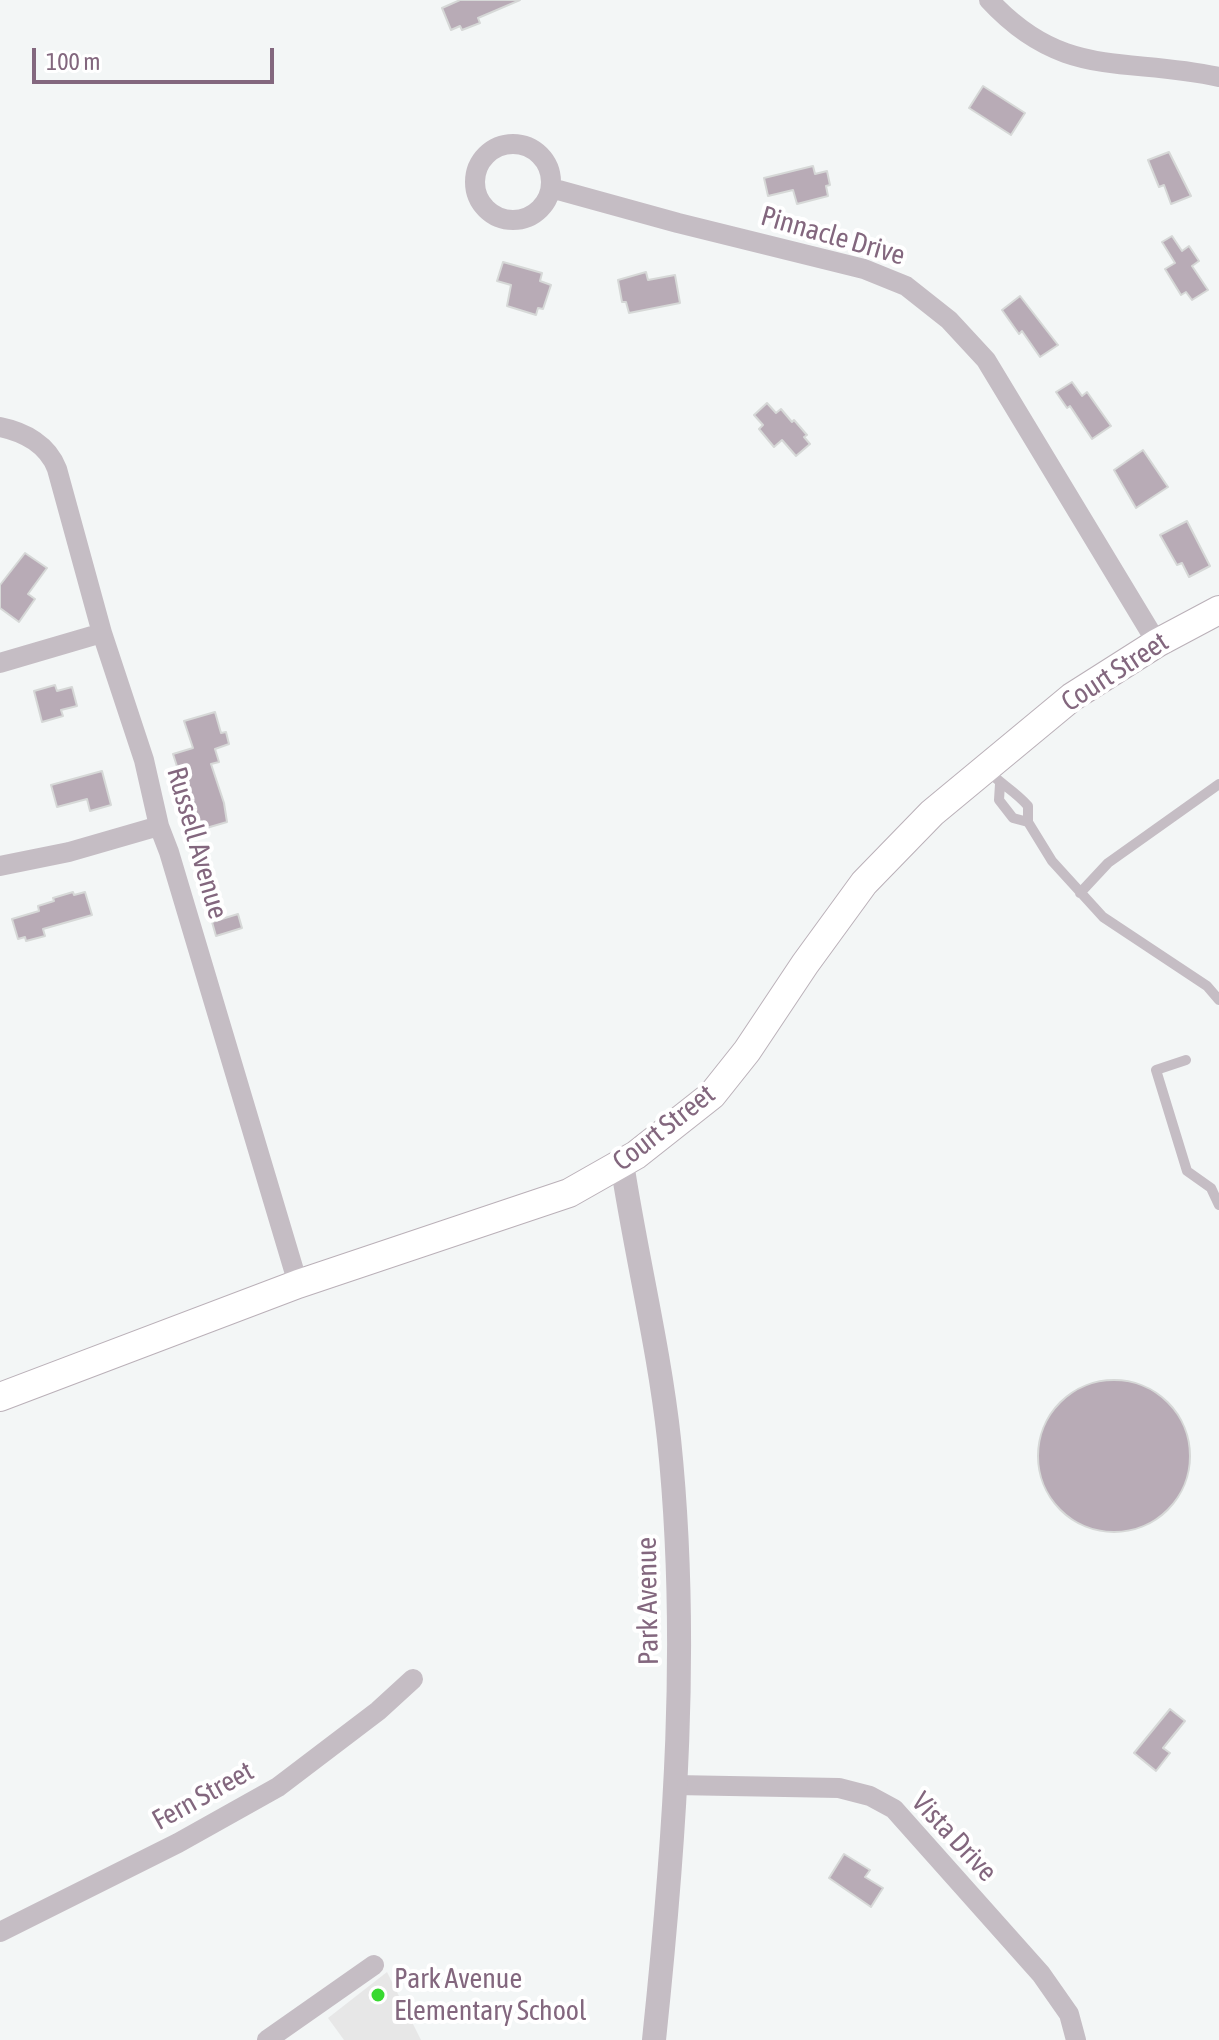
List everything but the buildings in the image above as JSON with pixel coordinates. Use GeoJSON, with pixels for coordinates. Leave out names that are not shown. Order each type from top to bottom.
{"type":"FeatureCollection","features":[{"type":"Feature","properties":{"kind":"main road","name":"Court Street"},"geometry":{"type":"LineString","coordinates":[[0,1397],[298,1284],[569,1193],[622,1163],[661,1137],[712,1095],[747,1051],[864,883],[932,813],[993,776],[1072,697],[1157,643],[1219,610]]}},
{"type":"Feature","properties":{"kind":"street"},"geometry":{"type":"LineString","coordinates":[[989,0],[1018,27],[1044,45],[1076,57],[1108,64],[1219,77]]}},
{"type":"Feature","properties":{"kind":"street","name":"Pinnacle Drive"},"geometry":{"type":"LineString","coordinates":[[551,188],[864,269],[906,286],[949,320],[986,360],[1157,643]]}},
{"type":"Feature","properties":{"kind":"street","name":"Russell Avenue"},"geometry":{"type":"LineString","coordinates":[[0,427],[34,440],[53,458],[102,633],[144,760],[159,826],[298,1284]]}},
{"type":"Feature","properties":{"kind":"street"},"geometry":{"type":"LineString","coordinates":[[0,663],[102,633]]}},
{"type":"Feature","properties":{"kind":"street"},"geometry":{"type":"LineString","coordinates":[[0,866],[69,852],[159,826]]}},
{"type":"Feature","properties":{"kind":"street","name":"Park Avenue"},"geometry":{"type":"LineString","coordinates":[[622,1163],[669,1436],[676,1526],[679,1704],[666,1926],[654,2040]]}},
{"type":"Feature","properties":{"kind":"street","name":"Fern Street"},"geometry":{"type":"LineString","coordinates":[[0,1932],[178,1843],[278,1787],[378,1711],[413,1679]]}},
{"type":"Feature","properties":{"kind":"street","name":"Vista Drive"},"geometry":{"type":"LineString","coordinates":[[675,1785],[839,1788],[870,1796],[894,1809],[1041,1974],[1069,2014],[1076,2040]]}},
{"type":"Feature","properties":{"kind":"street"},"geometry":{"type":"LineString","coordinates":[[267,2040],[374,1965]]}},
{"type":"Feature","properties":{"kind":"lane"},"geometry":{"type":"LineString","coordinates":[[993,776],[999,800],[1013,818],[1028,822]]}},
{"type":"Feature","properties":{"kind":"lane"},"geometry":{"type":"LineString","coordinates":[[993,776],[1016,792],[1028,806],[1028,822],[1052,861],[1103,917],[1207,986],[1219,1000]]}},
{"type":"Feature","properties":{"kind":"lane"},"geometry":{"type":"LineString","coordinates":[[1080,893],[1108,863],[1219,784]]}},
{"type":"Feature","properties":{"kind":"lane"},"geometry":{"type":"LineString","coordinates":[[1186,1060],[1156,1070],[1187,1171],[1211,1188],[1219,1205]]}},
{"type":"Feature","properties":{"kind":"shaded area","name":"Park Avenue Elementary School"},"geometry":{"type":"Polygon","coordinates":[[[387,1972],[421,2040],[344,2040],[328,2018],[387,1972]]]}},
{"type":"Feature","properties":{"kind":"place","name":"Park Avenue Elementary School"},"geometry":{"type":"Point","coordinates":[378,1995]}}]}
